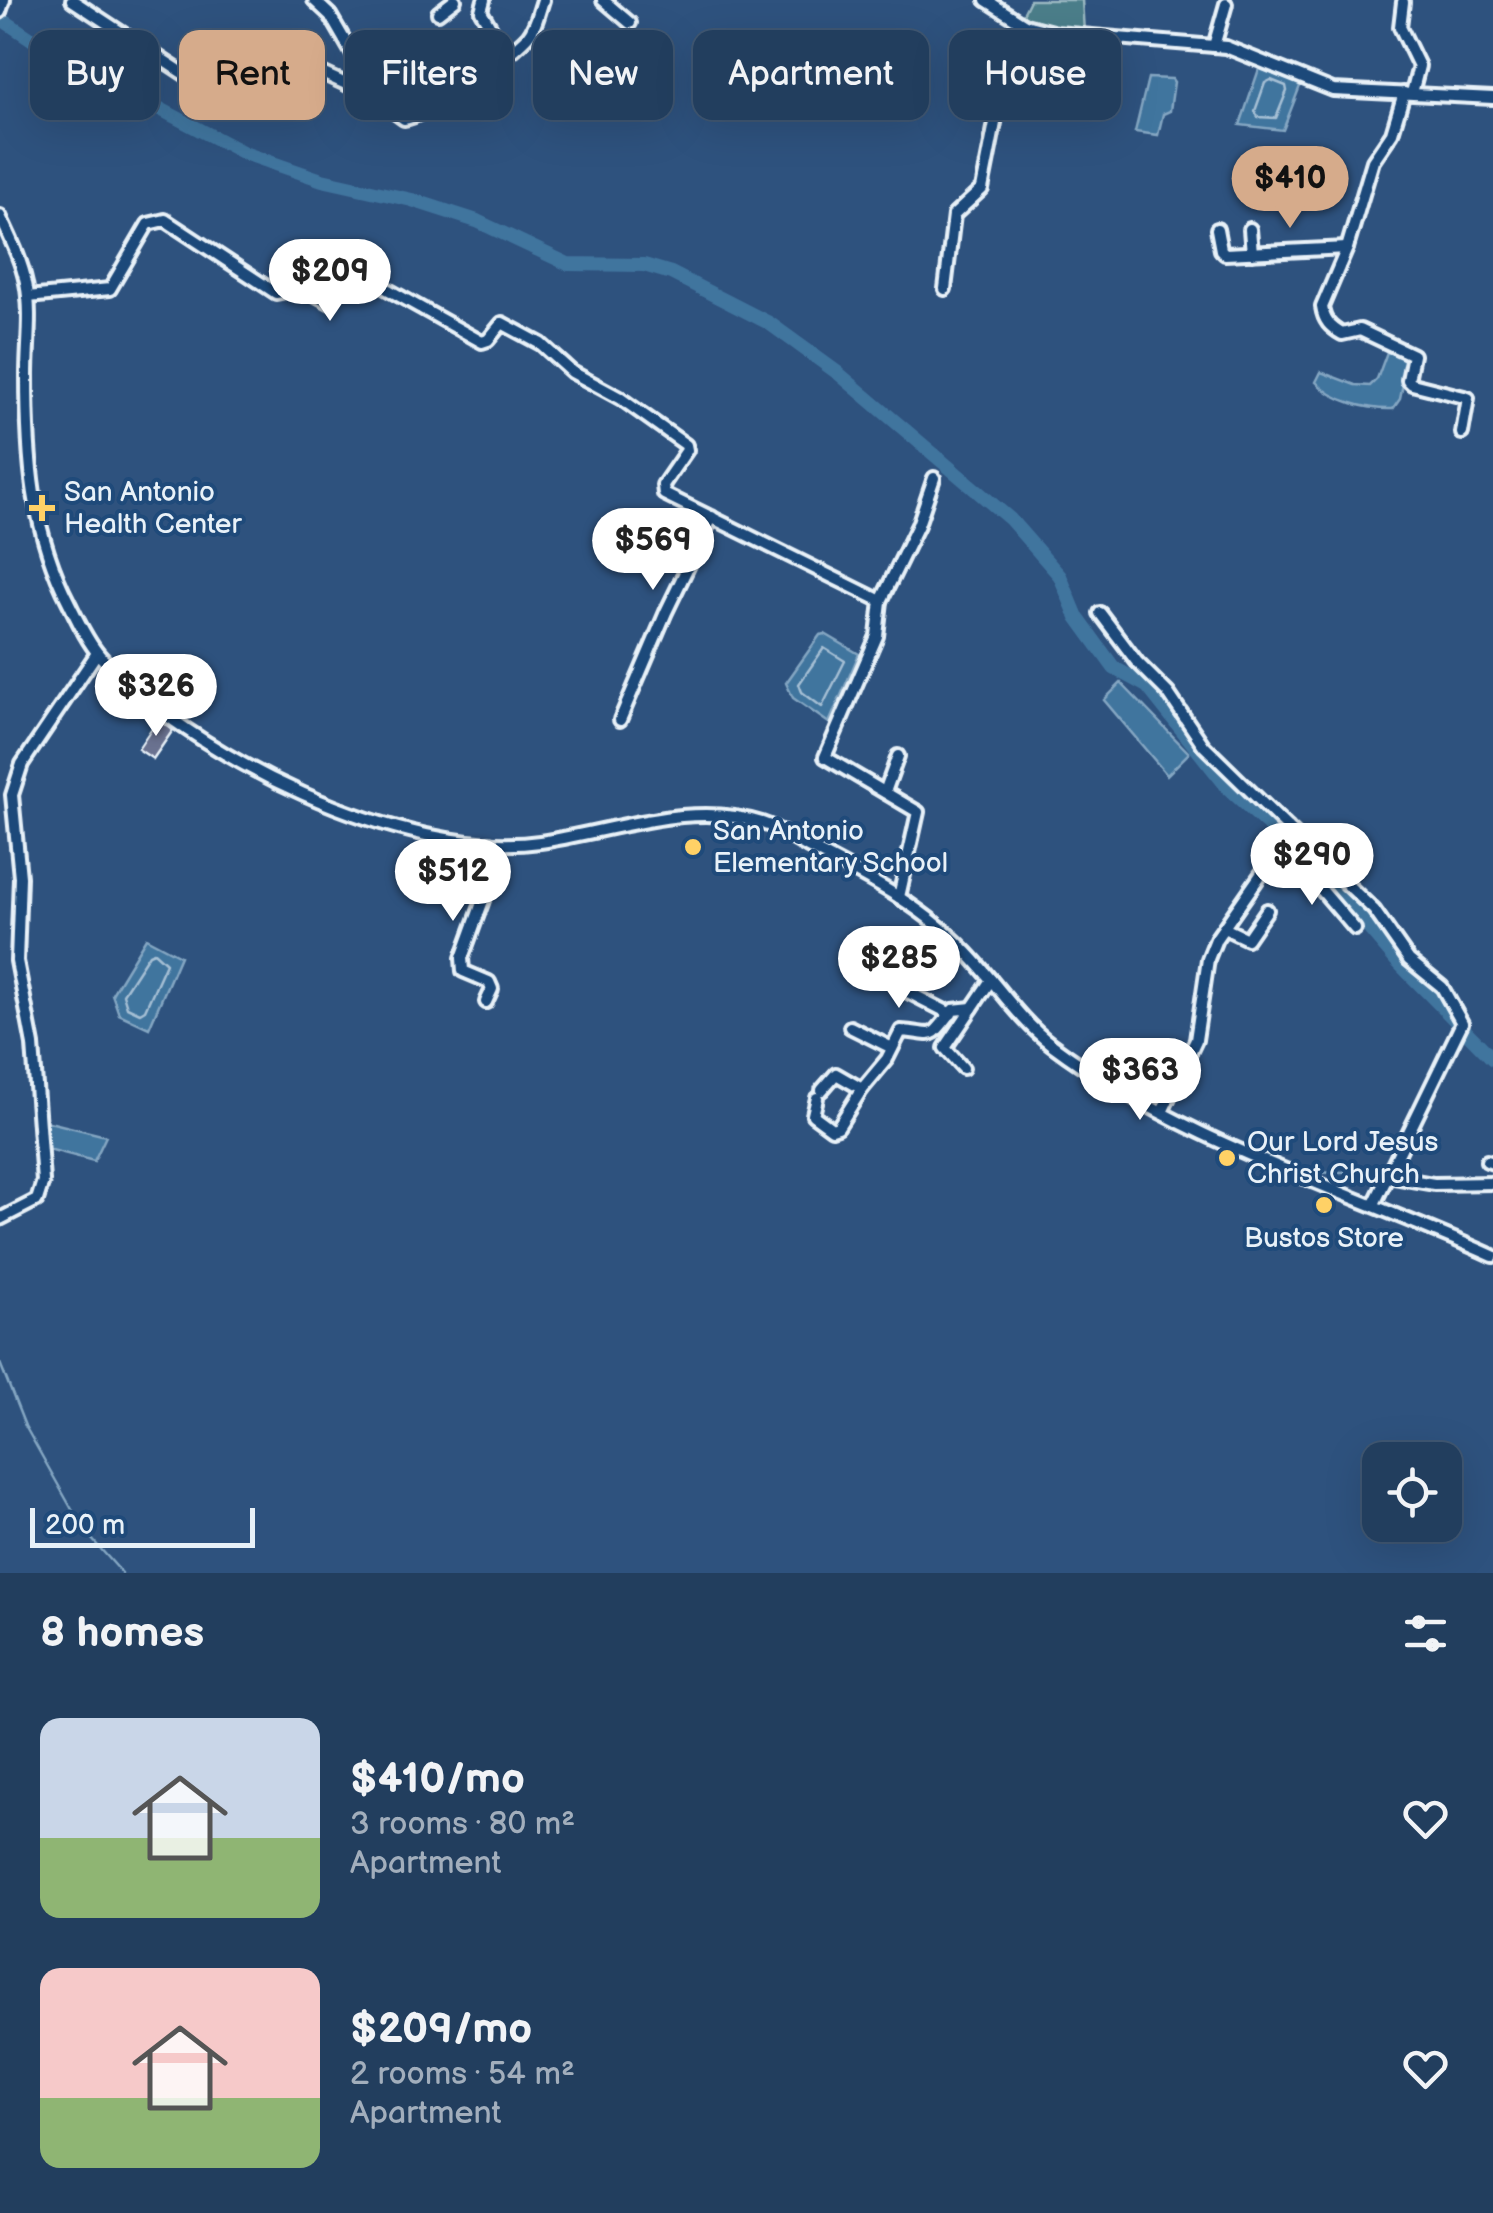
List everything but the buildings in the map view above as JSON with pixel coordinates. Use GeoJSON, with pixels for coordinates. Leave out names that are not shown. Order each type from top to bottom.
{"type":"FeatureCollection","features":[{"type":"Feature","properties":{"kind":"street"},"geometry":{"type":"LineString","coordinates":[[0,12],[4,0]]}},
{"type":"Feature","properties":{"kind":"street"},"geometry":{"type":"LineString","coordinates":[[72,0],[207,89],[243,87],[322,72],[345,84]]}},
{"type":"Feature","properties":{"kind":"street"},"geometry":{"type":"LineString","coordinates":[[314,0],[330,14],[345,40]]}},
{"type":"Feature","properties":{"kind":"street"},"geometry":{"type":"LineString","coordinates":[[438,13],[455,0]]}},
{"type":"Feature","properties":{"kind":"street"},"geometry":{"type":"LineString","coordinates":[[484,0],[481,11],[492,30]]}},
{"type":"Feature","properties":{"kind":"street"},"geometry":{"type":"LineString","coordinates":[[513,49],[529,36],[544,0]]}},
{"type":"Feature","properties":{"kind":"street"},"geometry":{"type":"LineString","coordinates":[[604,0],[630,23]]}},
{"type":"Feature","properties":{"kind":"street"},"geometry":{"type":"LineString","coordinates":[[986,0],[1025,25],[1056,34],[1226,47],[1333,90],[1493,98]]}},
{"type":"Feature","properties":{"kind":"street"},"geometry":{"type":"LineString","coordinates":[[1403,2],[1400,27],[1419,66],[1392,133],[1373,161],[1347,248],[1322,307],[1325,320],[1342,334],[1360,330],[1413,354],[1408,380],[1412,384],[1468,398],[1462,433]]}},
{"type":"Feature","properties":{"kind":"street"},"geometry":{"type":"LineString","coordinates":[[1214,46],[1226,4]]}},
{"type":"Feature","properties":{"kind":"street"},"geometry":{"type":"LineString","coordinates":[[946,289],[954,215],[982,189],[1003,82],[1025,25]]}},
{"type":"Feature","properties":{"kind":"street"},"geometry":{"type":"LineString","coordinates":[[0,216],[16,251],[28,297],[27,428],[34,511],[58,582],[98,654],[176,722],[290,786],[421,834],[490,843],[537,842],[643,819],[711,817],[761,822],[914,904],[962,948],[1048,1042],[1162,1112],[1222,1144],[1493,1256]]}},
{"type":"Feature","properties":{"kind":"street"},"geometry":{"type":"LineString","coordinates":[[28,297],[110,289],[148,224],[164,220],[276,293],[303,288],[331,303],[347,276],[360,274],[482,342],[502,323],[542,344],[572,372],[620,398],[686,445],[685,454],[663,485],[664,494],[881,601]]}},
{"type":"Feature","properties":{"kind":"street"},"geometry":{"type":"LineString","coordinates":[[1217,229],[1223,253],[1347,248]]}},
{"type":"Feature","properties":{"kind":"street"},"geometry":{"type":"LineString","coordinates":[[1250,230],[1252,253]]}},
{"type":"Feature","properties":{"kind":"street"},"geometry":{"type":"LineString","coordinates":[[899,897],[918,812],[824,756],[878,636],[881,601],[918,525],[934,478]]}},
{"type":"Feature","properties":{"kind":"street"},"geometry":{"type":"LineString","coordinates":[[620,720],[712,517]]}},
{"type":"Feature","properties":{"kind":"street"},"geometry":{"type":"LineString","coordinates":[[1100,613],[1162,686],[1204,746],[1374,910],[1409,960],[1442,988],[1462,1024],[1374,1204]]}},
{"type":"Feature","properties":{"kind":"street"},"geometry":{"type":"LineString","coordinates":[[0,1219],[37,1200],[43,1180],[32,1045],[17,961],[20,877],[12,795],[22,764],[98,654]]}},
{"type":"Feature","properties":{"kind":"street"},"geometry":{"type":"LineString","coordinates":[[885,792],[898,756]]}},
{"type":"Feature","properties":{"kind":"street"},"geometry":{"type":"LineString","coordinates":[[1162,1112],[1196,1040],[1208,959],[1287,830]]}},
{"type":"Feature","properties":{"kind":"street"},"geometry":{"type":"LineString","coordinates":[[486,1002],[492,989],[489,982],[463,970],[462,958],[486,892],[490,843]]}},
{"type":"Feature","properties":{"kind":"street"},"geometry":{"type":"LineString","coordinates":[[1279,847],[1355,929]]}},
{"type":"Feature","properties":{"kind":"street"},"geometry":{"type":"LineString","coordinates":[[1224,928],[1246,939],[1267,910]]}},
{"type":"Feature","properties":{"kind":"street"},"geometry":{"type":"LineString","coordinates":[[962,1068],[945,1048],[990,980]]}},
{"type":"Feature","properties":{"kind":"street"},"geometry":{"type":"LineString","coordinates":[[906,991],[951,1014]]}},
{"type":"Feature","properties":{"kind":"street"},"geometry":{"type":"LineString","coordinates":[[862,1088],[836,1074],[820,1094],[813,1114],[832,1130],[838,1127],[900,1032],[926,1037],[960,1008],[972,1008]]}},
{"type":"Feature","properties":{"kind":"street"},"geometry":{"type":"LineString","coordinates":[[850,1027],[892,1048]]}},
{"type":"Feature","properties":{"kind":"street"},"geometry":{"type":"LineString","coordinates":[[1386,1179],[1434,1184],[1493,1183]]}},
{"type":"Feature","properties":{"kind":"green space"},"geometry":{"type":"Polygon","coordinates":[[[1030,0],[1082,0],[1084,30],[1057,30],[1021,18],[1030,0]]]}},
{"type":"Feature","properties":{"kind":"water"},"geometry":{"type":"Polygon","coordinates":[[[1260,66],[1302,81],[1283,130],[1240,125],[1260,66]]]}},
{"type":"Feature","properties":{"kind":"water"},"geometry":{"type":"Polygon","coordinates":[[[1148,78],[1174,82],[1170,111],[1163,114],[1158,135],[1135,132],[1148,78]]]}},
{"type":"Feature","properties":{"kind":"water"},"geometry":{"type":"Polygon","coordinates":[[[1387,352],[1409,355],[1400,399],[1393,409],[1352,403],[1316,382],[1321,372],[1355,385],[1370,386],[1377,379],[1387,352]]]}},
{"type":"Feature","properties":{"kind":"water"},"geometry":{"type":"Polygon","coordinates":[[[825,634],[859,654],[829,723],[793,698],[786,683],[820,635],[825,634]]]}},
{"type":"Feature","properties":{"kind":"water"},"geometry":{"type":"Polygon","coordinates":[[[1121,683],[1189,753],[1167,775],[1104,700],[1121,683]]]}},
{"type":"Feature","properties":{"kind":"water"},"geometry":{"type":"Polygon","coordinates":[[[146,938],[180,956],[149,1028],[119,1014],[112,994],[146,938]]]}},
{"type":"Feature","properties":{"kind":"water"},"geometry":{"type":"Polygon","coordinates":[[[45,1121],[106,1136],[94,1161],[48,1149],[45,1121]]]}},
{"type":"Feature","properties":{"kind":"waterway"},"geometry":{"type":"LineString","coordinates":[[0,18],[48,50],[244,153],[322,180],[412,200],[477,221],[568,264],[644,265],[671,273],[769,323],[838,373],[1010,519],[1060,576],[1077,617],[1114,668],[1147,686],[1228,788],[1332,885],[1395,959],[1493,1059]]}},
{"type":"Feature","properties":{"kind":"waterway"},"geometry":{"type":"LineString","coordinates":[[1318,1173],[1362,1171],[1379,1179]]}},
{"type":"Feature","properties":{"kind":"waterway"},"geometry":{"type":"LineString","coordinates":[[1392,1182],[1418,1186]]}},
{"type":"Feature","properties":{"kind":"waterway"},"geometry":{"type":"LineString","coordinates":[[0,1363],[25,1426],[83,1529],[122,1573]]}},
{"type":"Feature","properties":{"kind":"place","name":"San Antonio Health Center"},"geometry":{"type":"Point","coordinates":[42,508]}},
{"type":"Feature","properties":{"kind":"place","name":"San Antonio Elementary School"},"geometry":{"type":"Point","coordinates":[693,847]}},
{"type":"Feature","properties":{"kind":"place","name":"Our Lord Jesus Christ Church"},"geometry":{"type":"Point","coordinates":[1227,1158]}},
{"type":"Feature","properties":{"kind":"place","name":"Bustos Store"},"geometry":{"type":"Point","coordinates":[1324,1205]}}]}
